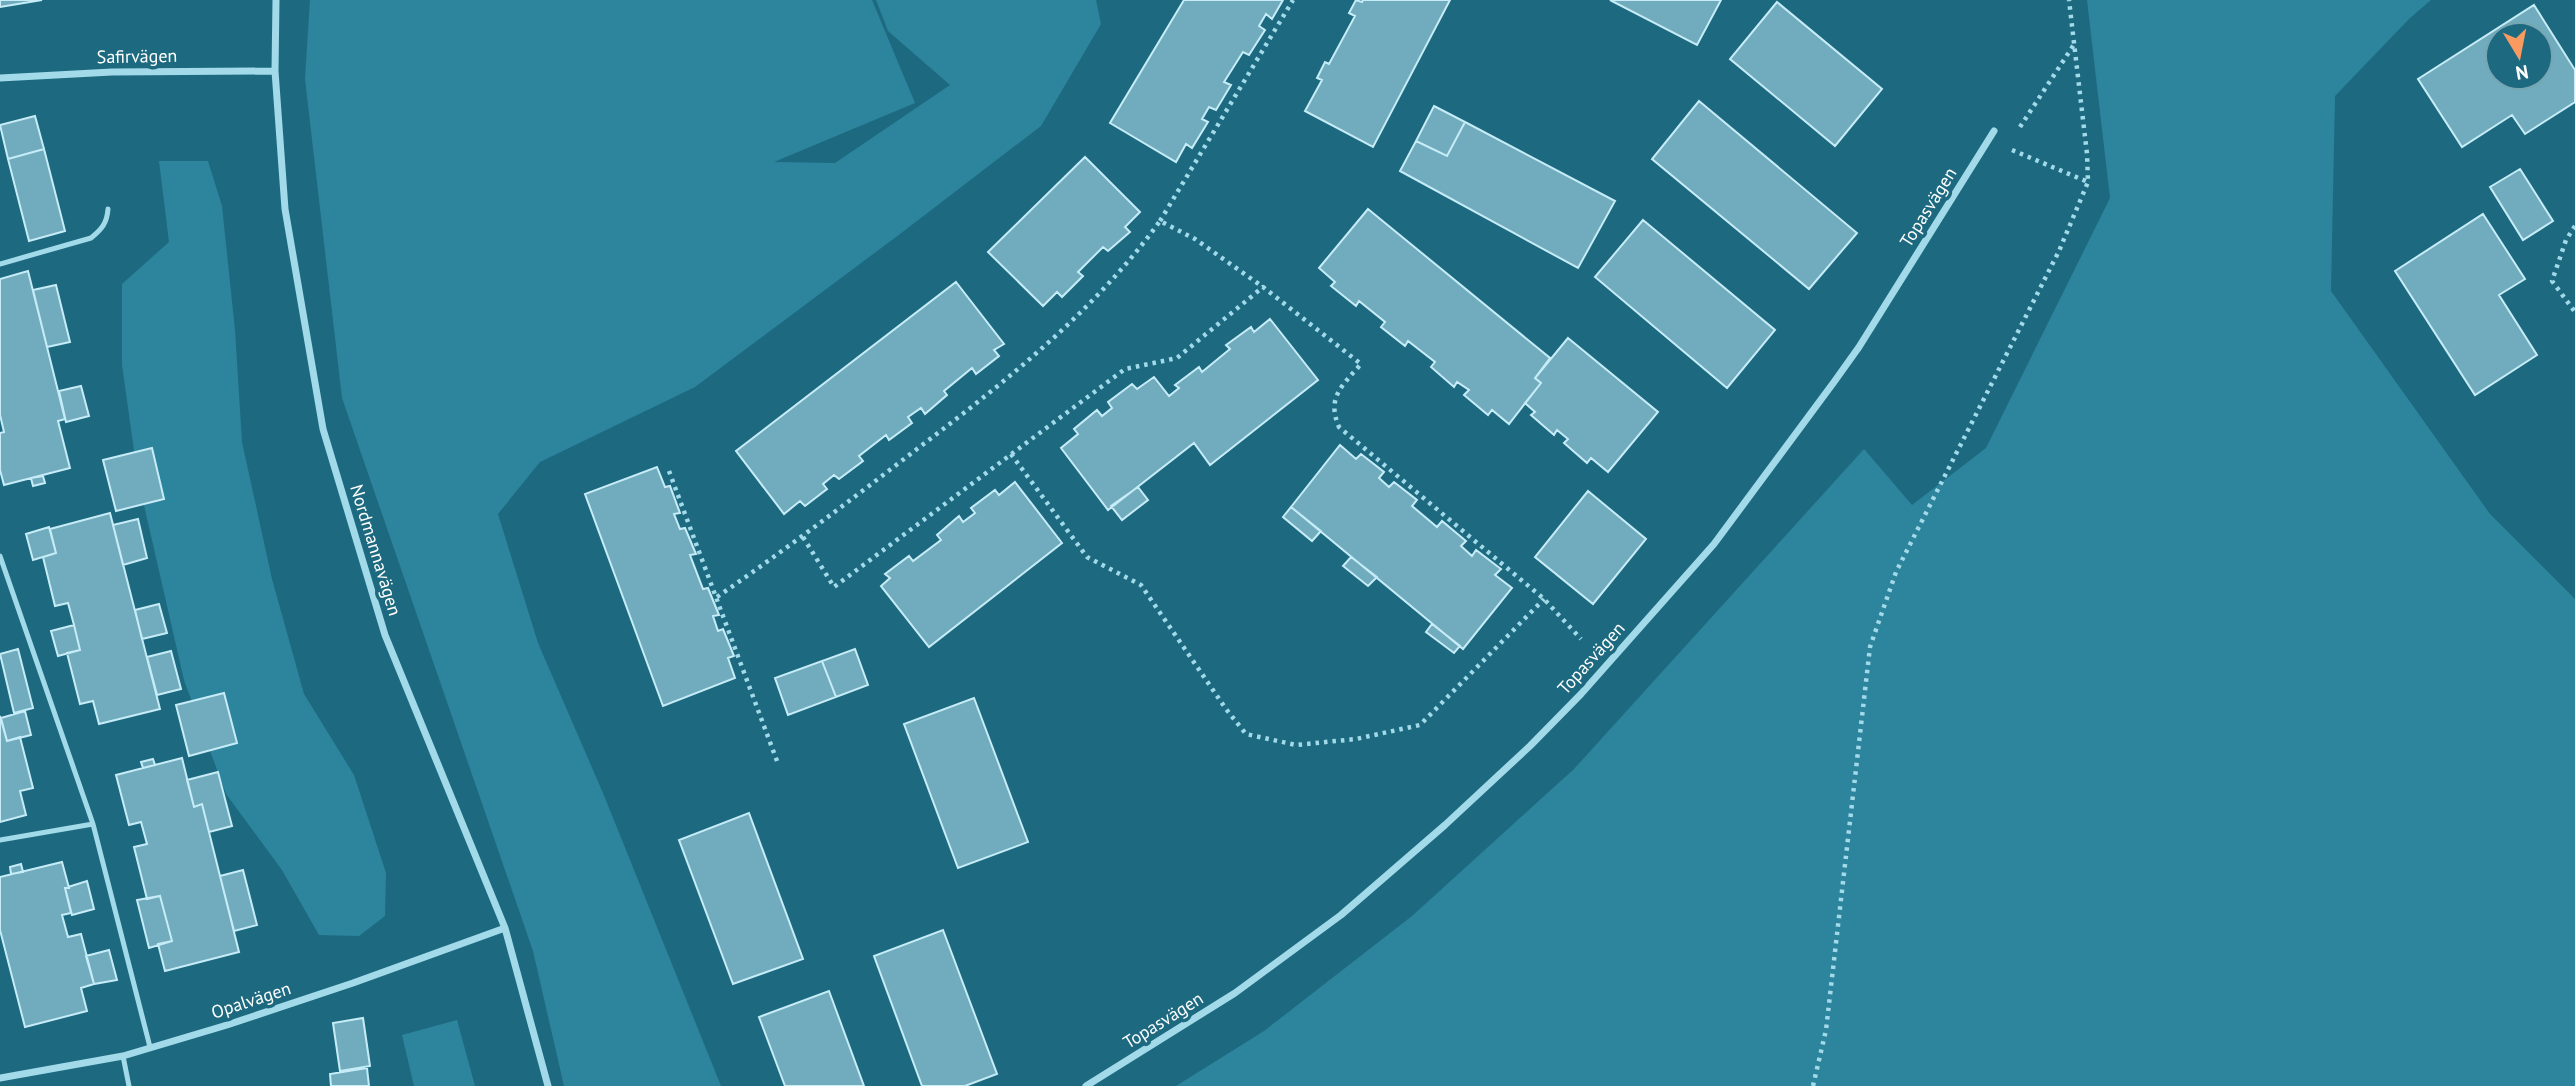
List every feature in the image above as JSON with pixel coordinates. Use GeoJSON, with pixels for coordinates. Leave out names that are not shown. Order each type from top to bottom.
{"type":"FeatureCollection","features":[{"type":"Feature","properties":{"kind":"street","name":"Nordmannavägen"},"geometry":{"type":"LineString","coordinates":[[276,0],[275,71],[285,209],[323,429],[385,635],[505,928],[548,1086]]}},
{"type":"Feature","properties":{"kind":"street","name":"Safirvägen"},"geometry":{"type":"LineString","coordinates":[[0,78],[112,72],[275,71]]}},
{"type":"Feature","properties":{"kind":"street","name":"Topasvägen"},"geometry":{"type":"LineString","coordinates":[[1086,1086],[1235,993],[1340,915],[1445,825],[1581,694],[1714,544],[1834,382],[1859,347],[1994,131]]}},
{"type":"Feature","properties":{"kind":"street","name":"Opalvägen"},"geometry":{"type":"LineString","coordinates":[[0,1078],[122,1056],[227,1025],[505,928]]}},
{"type":"Feature","properties":{"kind":"lane"},"geometry":{"type":"LineString","coordinates":[[0,264],[91,238],[102,230],[108,219],[108,209]]}},
{"type":"Feature","properties":{"kind":"lane"},"geometry":{"type":"LineString","coordinates":[[0,556],[93,824],[149,1047]]}},
{"type":"Feature","properties":{"kind":"lane"},"geometry":{"type":"LineString","coordinates":[[0,840],[93,824]]}},
{"type":"Feature","properties":{"kind":"lane"},"geometry":{"type":"LineString","coordinates":[[122,1056],[129,1086]]}},
{"type":"Feature","properties":{"kind":"path"},"geometry":{"type":"LineString","coordinates":[[717,597],[803,537],[1000,386],[1091,303],[1139,251],[1160,221],[1293,0]]}},
{"type":"Feature","properties":{"kind":"path"},"geometry":{"type":"LineString","coordinates":[[1813,1086],[1826,1030],[1870,647],[1896,572],[2059,251],[2088,182],[2069,0]]}},
{"type":"Feature","properties":{"kind":"path"},"geometry":{"type":"LineString","coordinates":[[2018,130],[2075,43]]}},
{"type":"Feature","properties":{"kind":"path"},"geometry":{"type":"LineString","coordinates":[[2011,141],[2012,152],[2088,182]]}},
{"type":"Feature","properties":{"kind":"path"},"geometry":{"type":"LineString","coordinates":[[1160,221],[1195,239],[1263,287],[1362,364],[1336,394],[1333,414],[1339,427],[1545,600],[1581,639]]}},
{"type":"Feature","properties":{"kind":"path"},"geometry":{"type":"LineString","coordinates":[[2575,226],[2566,240],[2552,281],[2575,312]]}},
{"type":"Feature","properties":{"kind":"path"},"geometry":{"type":"LineString","coordinates":[[803,537],[834,587],[1125,369],[1177,358],[1263,287]]}},
{"type":"Feature","properties":{"kind":"path"},"geometry":{"type":"LineString","coordinates":[[1011,454],[1087,557],[1141,585],[1246,734],[1296,744],[1356,739],[1420,725],[1545,600]]}},
{"type":"Feature","properties":{"kind":"path"},"geometry":{"type":"LineString","coordinates":[[669,471],[777,761]]}},
{"type":"Feature","properties":{"kind":"shaded area"},"geometry":{"type":"Polygon","coordinates":[[[310,0],[872,0],[915,103],[774,162],[835,163],[950,85],[888,31],[876,0],[1096,0],[1101,24],[1041,126],[695,387],[540,462],[498,514],[538,643],[603,793],[721,1086],[564,1086],[533,951],[342,398],[305,79],[310,0]]]}},
{"type":"Feature","properties":{"kind":"shaded area"},"geometry":{"type":"Polygon","coordinates":[[[2087,0],[2431,0],[2410,18],[2335,96],[2331,291],[2490,514],[2575,599],[2575,1086],[1176,1086],[1264,1031],[1412,916],[1574,769],[1864,449],[1912,505],[1986,448],[2110,198],[2087,0]]]}},
{"type":"Feature","properties":{"kind":"shaded area"},"geometry":{"type":"Polygon","coordinates":[[[159,161],[208,161],[222,206],[235,330],[242,442],[272,579],[304,694],[354,775],[386,873],[385,916],[359,936],[319,935],[282,870],[226,794],[184,680],[138,479],[122,365],[122,284],[169,242],[159,161]]]}},
{"type":"Feature","properties":{"kind":"shaded area"},"geometry":{"type":"Polygon","coordinates":[[[457,1020],[475,1086],[414,1086],[402,1035],[457,1020]]]}},
{"type":"Feature","properties":{"kind":"building"},"geometry":{"type":"Polygon","coordinates":[[[0,0],[42,0],[0,7],[0,0]]]}},
{"type":"Feature","properties":{"kind":"building"},"geometry":{"type":"Polygon","coordinates":[[[1184,0],[1283,0],[1272,19],[1266,14],[1259,26],[1265,30],[1249,55],[1243,52],[1224,82],[1231,85],[1216,110],[1209,107],[1202,119],[1208,122],[1192,148],[1186,144],[1176,162],[1110,123],[1184,0]]]}},
{"type":"Feature","properties":{"kind":"building"},"geometry":{"type":"Polygon","coordinates":[[[1356,0],[1450,0],[1373,147],[1305,111],[1322,80],[1317,78],[1325,62],[1329,64],[1355,16],[1349,13],[1356,0]]]}},
{"type":"Feature","properties":{"kind":"building"},"geometry":{"type":"Polygon","coordinates":[[[1610,0],[1721,0],[1697,45],[1610,0]]]}},
{"type":"Feature","properties":{"kind":"building"},"geometry":{"type":"Polygon","coordinates":[[[1777,2],[1882,89],[1835,146],[1730,59],[1777,2]]]}},
{"type":"Feature","properties":{"kind":"building"},"geometry":{"type":"Polygon","coordinates":[[[2534,5],[2544,21],[2509,21],[2534,5]]]}},
{"type":"Feature","properties":{"kind":"building"},"geometry":{"type":"Polygon","coordinates":[[[2484,37],[2484,91],[2554,91],[2554,37],[2575,70],[2575,102],[2525,134],[2512,115],[2462,147],[2418,79],[2484,37]]]}},
{"type":"Feature","properties":{"kind":"building"},"geometry":{"type":"Polygon","coordinates":[[[1699,101],[1857,233],[1809,289],[1652,159],[1699,101]]]}},
{"type":"Feature","properties":{"kind":"building"},"geometry":{"type":"Polygon","coordinates":[[[1434,106],[1465,122],[1447,156],[1416,141],[1434,106]]]}},
{"type":"Feature","properties":{"kind":"building"},"geometry":{"type":"Polygon","coordinates":[[[35,116],[44,149],[8,159],[0,125],[35,116]]]}},
{"type":"Feature","properties":{"kind":"building"},"geometry":{"type":"Polygon","coordinates":[[[1465,122],[1615,201],[1578,268],[1400,171],[1416,141],[1447,156],[1465,122]]]}},
{"type":"Feature","properties":{"kind":"building"},"geometry":{"type":"Polygon","coordinates":[[[44,149],[65,231],[29,241],[8,159],[44,149]]]}},
{"type":"Feature","properties":{"kind":"building"},"geometry":{"type":"Polygon","coordinates":[[[1085,157],[1140,212],[1125,227],[1130,232],[1108,251],[1103,247],[1078,272],[1083,276],[1062,297],[1057,292],[1043,306],[988,252],[1085,157]]]}},
{"type":"Feature","properties":{"kind":"building"},"geometry":{"type":"Polygon","coordinates":[[[2520,169],[2553,221],[2523,240],[2490,187],[2520,169]]]}},
{"type":"Feature","properties":{"kind":"building"},"geometry":{"type":"Polygon","coordinates":[[[1368,209],[1550,358],[1535,378],[1541,383],[1509,424],[1492,410],[1488,415],[1464,395],[1469,390],[1457,382],[1454,387],[1431,367],[1435,362],[1408,341],[1405,346],[1381,327],[1385,322],[1359,301],[1356,306],[1331,286],[1335,282],[1319,268],[1368,209]]]}},
{"type":"Feature","properties":{"kind":"building"},"geometry":{"type":"Polygon","coordinates":[[[2483,214],[2525,279],[2499,295],[2537,355],[2475,395],[2395,271],[2483,214]]]}},
{"type":"Feature","properties":{"kind":"building"},"geometry":{"type":"Polygon","coordinates":[[[1643,220],[1775,330],[1727,388],[1595,277],[1643,220]]]}},
{"type":"Feature","properties":{"kind":"building"},"geometry":{"type":"Polygon","coordinates":[[[28,271],[65,419],[58,421],[70,468],[4,485],[0,470],[0,433],[4,432],[0,415],[0,279],[28,271]]]}},
{"type":"Feature","properties":{"kind":"building"},"geometry":{"type":"Polygon","coordinates":[[[956,282],[1004,344],[994,350],[999,356],[976,374],[972,368],[944,391],[947,395],[925,414],[921,408],[908,417],[912,423],[889,440],[886,435],[859,456],[863,461],[839,479],[834,475],[823,484],[827,489],[805,506],[800,501],[784,514],[736,451],[956,282]]]}},
{"type":"Feature","properties":{"kind":"building"},"geometry":{"type":"Polygon","coordinates":[[[56,285],[70,342],[47,347],[33,290],[56,285]]]}},
{"type":"Feature","properties":{"kind":"building"},"geometry":{"type":"Polygon","coordinates":[[[1270,319],[1318,380],[1210,465],[1194,443],[1108,510],[1061,448],[1078,434],[1074,429],[1097,410],[1102,416],[1112,408],[1108,402],[1132,384],[1137,389],[1154,377],[1169,396],[1179,388],[1175,385],[1199,367],[1202,372],[1230,349],[1226,345],[1251,327],[1254,332],[1270,319]]]}},
{"type":"Feature","properties":{"kind":"building"},"geometry":{"type":"Polygon","coordinates":[[[1568,338],[1658,412],[1608,472],[1591,458],[1587,463],[1564,443],[1568,439],[1557,430],[1554,435],[1531,415],[1535,412],[1525,403],[1541,383],[1535,378],[1568,338]]]}},
{"type":"Feature","properties":{"kind":"building"},"geometry":{"type":"Polygon","coordinates":[[[81,386],[89,416],[66,422],[59,391],[81,386]]]}},
{"type":"Feature","properties":{"kind":"building"},"geometry":{"type":"Polygon","coordinates":[[[1340,445],[1356,459],[1361,454],[1384,472],[1379,478],[1389,487],[1394,482],[1417,500],[1412,506],[1437,527],[1442,521],[1466,541],[1461,546],[1472,556],[1476,550],[1501,569],[1495,575],[1512,588],[1463,649],[1291,507],[1340,445]]]}},
{"type":"Feature","properties":{"kind":"building"},"geometry":{"type":"Polygon","coordinates":[[[152,448],[164,499],[116,511],[103,460],[152,448]]]}},
{"type":"Feature","properties":{"kind":"building"},"geometry":{"type":"Polygon","coordinates":[[[657,467],[665,487],[670,486],[680,513],[674,514],[680,529],[685,528],[696,554],[690,555],[703,589],[708,588],[719,615],[713,616],[718,631],[723,629],[734,656],[728,658],[735,678],[663,706],[585,494],[657,467]]]}},
{"type":"Feature","properties":{"kind":"building"},"geometry":{"type":"Polygon","coordinates":[[[43,476],[45,483],[33,486],[31,478],[43,476]]]}},
{"type":"Feature","properties":{"kind":"building"},"geometry":{"type":"Polygon","coordinates":[[[1015,482],[1062,543],[929,647],[881,586],[890,578],[885,574],[909,556],[913,561],[941,540],[937,535],[959,516],[963,522],[975,513],[971,508],[995,490],[999,495],[1015,482]]]}},
{"type":"Feature","properties":{"kind":"building"},"geometry":{"type":"Polygon","coordinates":[[[1138,487],[1148,500],[1122,520],[1111,506],[1138,487]]]}},
{"type":"Feature","properties":{"kind":"building"},"geometry":{"type":"Polygon","coordinates":[[[1588,491],[1646,539],[1593,604],[1535,557],[1588,491]]]}},
{"type":"Feature","properties":{"kind":"building"},"geometry":{"type":"Polygon","coordinates":[[[1291,507],[1321,531],[1312,541],[1283,517],[1291,507]]]}},
{"type":"Feature","properties":{"kind":"building"},"geometry":{"type":"Polygon","coordinates":[[[110,513],[160,709],[99,724],[93,701],[80,704],[67,653],[80,650],[74,625],[68,603],[55,606],[43,557],[56,553],[50,529],[110,513]]]}},
{"type":"Feature","properties":{"kind":"building"},"geometry":{"type":"Polygon","coordinates":[[[138,519],[147,558],[123,565],[113,525],[138,519]]]}},
{"type":"Feature","properties":{"kind":"building"},"geometry":{"type":"Polygon","coordinates":[[[49,527],[56,553],[33,560],[26,534],[49,527]]]}},
{"type":"Feature","properties":{"kind":"building"},"geometry":{"type":"Polygon","coordinates":[[[1351,557],[1377,577],[1368,586],[1343,566],[1351,557]]]}},
{"type":"Feature","properties":{"kind":"building"},"geometry":{"type":"Polygon","coordinates":[[[159,604],[167,633],[142,639],[135,610],[159,604]]]}},
{"type":"Feature","properties":{"kind":"building"},"geometry":{"type":"Polygon","coordinates":[[[1432,624],[1460,646],[1454,653],[1426,632],[1432,624]]]}},
{"type":"Feature","properties":{"kind":"building"},"geometry":{"type":"Polygon","coordinates":[[[74,625],[80,650],[58,656],[51,631],[74,625]]]}},
{"type":"Feature","properties":{"kind":"building"},"geometry":{"type":"Polygon","coordinates":[[[18,649],[33,708],[14,713],[0,654],[18,649]]]}},
{"type":"Feature","properties":{"kind":"building"},"geometry":{"type":"Polygon","coordinates":[[[855,649],[868,685],[836,697],[822,661],[855,649]]]}},
{"type":"Feature","properties":{"kind":"building"},"geometry":{"type":"Polygon","coordinates":[[[171,651],[181,689],[157,695],[147,657],[171,651]]]}},
{"type":"Feature","properties":{"kind":"building"},"geometry":{"type":"Polygon","coordinates":[[[822,661],[836,697],[788,715],[775,678],[822,661]]]}},
{"type":"Feature","properties":{"kind":"building"},"geometry":{"type":"Polygon","coordinates":[[[224,693],[237,743],[189,756],[176,705],[224,693]]]}},
{"type":"Feature","properties":{"kind":"building"},"geometry":{"type":"Polygon","coordinates":[[[974,698],[1028,842],[958,868],[904,724],[974,698]]]}},
{"type":"Feature","properties":{"kind":"building"},"geometry":{"type":"Polygon","coordinates":[[[25,711],[31,735],[7,741],[1,718],[25,711]]]}},
{"type":"Feature","properties":{"kind":"building"},"geometry":{"type":"Polygon","coordinates":[[[0,716],[7,741],[20,737],[33,788],[20,791],[26,815],[0,822],[0,716]]]}},
{"type":"Feature","properties":{"kind":"building"},"geometry":{"type":"Polygon","coordinates":[[[182,758],[194,807],[202,804],[239,952],[165,971],[158,944],[172,941],[160,896],[147,899],[134,847],[147,844],[141,822],[129,825],[116,775],[182,758]]]}},
{"type":"Feature","properties":{"kind":"building"},"geometry":{"type":"Polygon","coordinates":[[[153,759],[155,765],[143,768],[141,762],[153,759]]]}},
{"type":"Feature","properties":{"kind":"building"},"geometry":{"type":"Polygon","coordinates":[[[218,772],[232,826],[209,832],[202,804],[194,807],[187,780],[218,772]]]}},
{"type":"Feature","properties":{"kind":"building"},"geometry":{"type":"Polygon","coordinates":[[[749,813],[803,959],[733,984],[679,840],[749,813]]]}},
{"type":"Feature","properties":{"kind":"building"},"geometry":{"type":"Polygon","coordinates":[[[62,862],[69,888],[65,888],[71,913],[62,915],[68,937],[81,934],[94,984],[81,988],[87,1011],[25,1027],[0,930],[0,877],[62,862]]]}},
{"type":"Feature","properties":{"kind":"building"},"geometry":{"type":"Polygon","coordinates":[[[21,864],[23,872],[11,874],[10,867],[21,864]]]}},
{"type":"Feature","properties":{"kind":"building"},"geometry":{"type":"Polygon","coordinates":[[[243,870],[257,925],[234,931],[220,876],[243,870]]]}},
{"type":"Feature","properties":{"kind":"building"},"geometry":{"type":"Polygon","coordinates":[[[87,881],[94,909],[72,915],[65,888],[87,881]]]}},
{"type":"Feature","properties":{"kind":"building"},"geometry":{"type":"Polygon","coordinates":[[[160,896],[172,941],[149,948],[137,900],[160,896]]]}},
{"type":"Feature","properties":{"kind":"building"},"geometry":{"type":"Polygon","coordinates":[[[943,930],[997,1074],[965,1086],[922,1086],[874,956],[943,930]]]}},
{"type":"Feature","properties":{"kind":"building"},"geometry":{"type":"Polygon","coordinates":[[[109,950],[117,980],[94,984],[86,956],[109,950]]]}},
{"type":"Feature","properties":{"kind":"building"},"geometry":{"type":"Polygon","coordinates":[[[829,991],[864,1086],[785,1086],[759,1017],[829,991]]]}},
{"type":"Feature","properties":{"kind":"building"},"geometry":{"type":"Polygon","coordinates":[[[363,1018],[370,1066],[340,1071],[333,1023],[363,1018]]]}},
{"type":"Feature","properties":{"kind":"building"},"geometry":{"type":"Polygon","coordinates":[[[367,1068],[369,1086],[331,1086],[330,1074],[367,1068]]]}}]}
